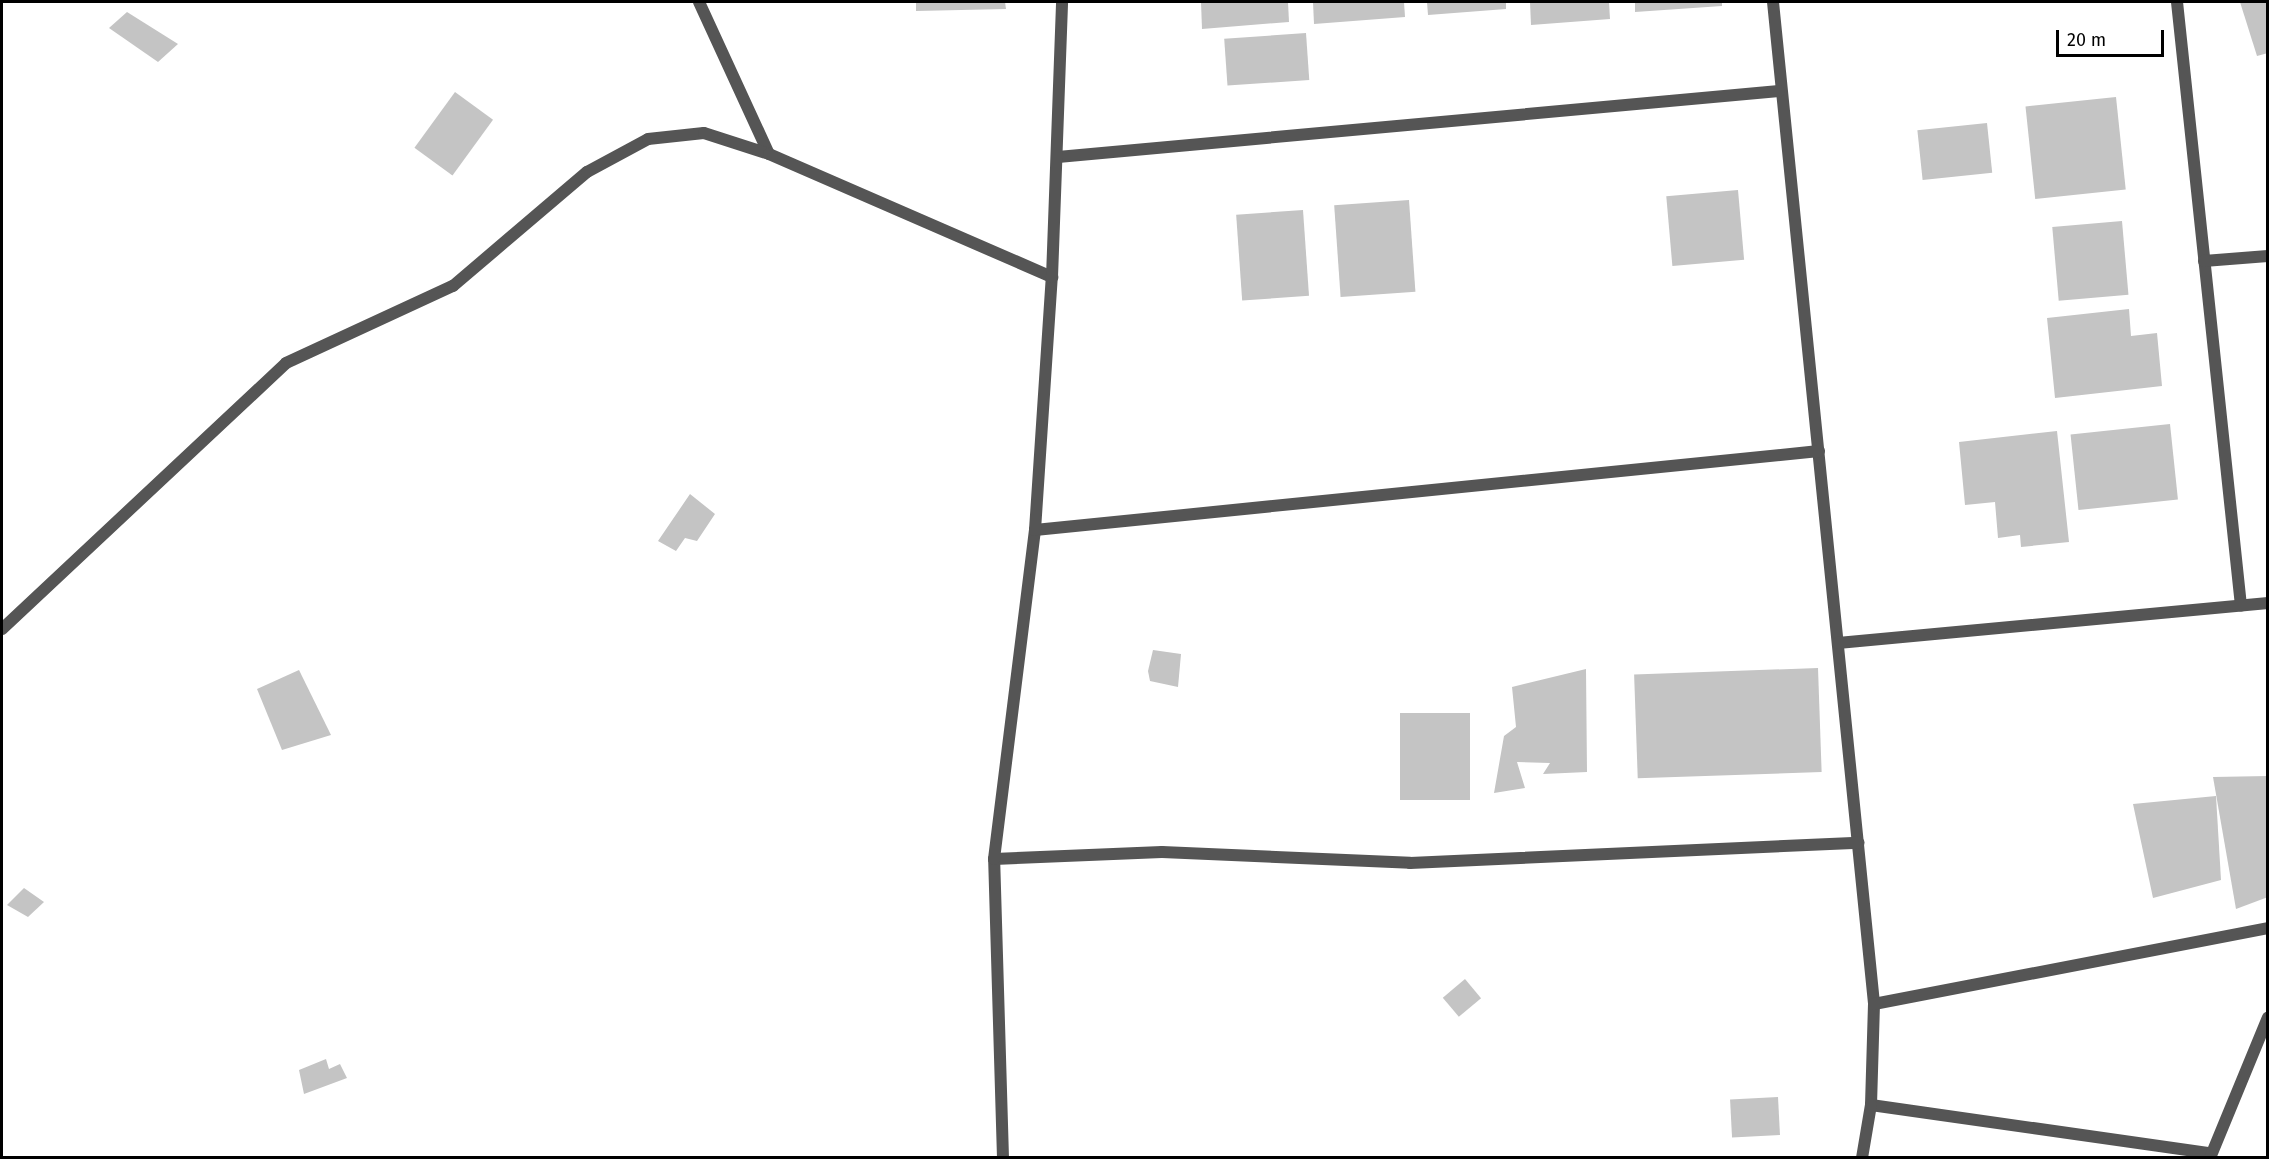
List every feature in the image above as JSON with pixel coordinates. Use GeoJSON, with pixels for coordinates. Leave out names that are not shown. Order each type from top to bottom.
{"type":"FeatureCollection","features":[{"type":"Feature","properties":{"kind":"street"},"geometry":{"type":"LineString","coordinates":[[699,2],[769,154]]}},
{"type":"Feature","properties":{"kind":"street"},"geometry":{"type":"LineString","coordinates":[[1003,1158],[994,859],[1035,530],[1052,277],[1062,2]]}},
{"type":"Feature","properties":{"kind":"street"},"geometry":{"type":"LineString","coordinates":[[1773,2],[1779,91],[1819,451],[1874,1004],[1871,1106],[1862,1158]]}},
{"type":"Feature","properties":{"kind":"street"},"geometry":{"type":"LineString","coordinates":[[2177,2],[2241,606]]}},
{"type":"Feature","properties":{"kind":"street"},"geometry":{"type":"LineString","coordinates":[[1058,157],[1779,91]]}},
{"type":"Feature","properties":{"kind":"street"},"geometry":{"type":"LineString","coordinates":[[2,629],[286,363],[453,286],[587,172],[648,139],[704,133],[769,154],[1052,277]]}},
{"type":"Feature","properties":{"kind":"street"},"geometry":{"type":"LineString","coordinates":[[2204,261],[2268,256]]}},
{"type":"Feature","properties":{"kind":"street"},"geometry":{"type":"LineString","coordinates":[[1035,530],[1819,451]]}},
{"type":"Feature","properties":{"kind":"street"},"geometry":{"type":"LineString","coordinates":[[1838,643],[2268,603]]}},
{"type":"Feature","properties":{"kind":"street"},"geometry":{"type":"LineString","coordinates":[[994,859],[1162,852],[1410,862],[1859,843]]}},
{"type":"Feature","properties":{"kind":"street"},"geometry":{"type":"LineString","coordinates":[[1874,1004],[2268,928]]}},
{"type":"Feature","properties":{"kind":"street"},"geometry":{"type":"LineString","coordinates":[[1871,1106],[2210,1155],[2268,1017]]}},
{"type":"Feature","properties":{"kind":"building"},"geometry":{"type":"Polygon","coordinates":[[[916,2],[1005,2],[1006,9],[916,11],[916,2]]]}},
{"type":"Feature","properties":{"kind":"building"},"geometry":{"type":"Polygon","coordinates":[[[1201,2],[1288,2],[1289,22],[1202,29],[1201,2]]]}},
{"type":"Feature","properties":{"kind":"building"},"geometry":{"type":"Polygon","coordinates":[[[1313,2],[1404,2],[1405,17],[1314,24],[1313,2]]]}},
{"type":"Feature","properties":{"kind":"building"},"geometry":{"type":"Polygon","coordinates":[[[1427,2],[1506,2],[1506,9],[1428,15],[1427,2]]]}},
{"type":"Feature","properties":{"kind":"building"},"geometry":{"type":"Polygon","coordinates":[[[1530,2],[1609,2],[1610,19],[1531,25],[1530,2]]]}},
{"type":"Feature","properties":{"kind":"building"},"geometry":{"type":"Polygon","coordinates":[[[1635,2],[1722,2],[1722,6],[1635,12],[1635,2]]]}},
{"type":"Feature","properties":{"kind":"building"},"geometry":{"type":"Polygon","coordinates":[[[2240,2],[2268,2],[2268,53],[2257,56],[2240,2]]]}},
{"type":"Feature","properties":{"kind":"building"},"geometry":{"type":"Polygon","coordinates":[[[127,12],[178,44],[158,62],[109,28],[127,12]]]}},
{"type":"Feature","properties":{"kind":"building"},"geometry":{"type":"Polygon","coordinates":[[[1306,33],[1309,80],[1227,86],[1224,39],[1306,33]]]}},
{"type":"Feature","properties":{"kind":"building"},"geometry":{"type":"Polygon","coordinates":[[[455,92],[493,120],[452,175],[414,148],[455,92]]]}},
{"type":"Feature","properties":{"kind":"building"},"geometry":{"type":"Polygon","coordinates":[[[2116,97],[2126,189],[2035,199],[2025,107],[2116,97]]]}},
{"type":"Feature","properties":{"kind":"building"},"geometry":{"type":"Polygon","coordinates":[[[1987,123],[1992,173],[1923,180],[1917,130],[1987,123]]]}},
{"type":"Feature","properties":{"kind":"building"},"geometry":{"type":"Polygon","coordinates":[[[1738,190],[1744,260],[1672,266],[1666,196],[1738,190]]]}},
{"type":"Feature","properties":{"kind":"building"},"geometry":{"type":"Polygon","coordinates":[[[1409,200],[1415,292],[1341,297],[1334,205],[1409,200]]]}},
{"type":"Feature","properties":{"kind":"building"},"geometry":{"type":"Polygon","coordinates":[[[1303,210],[1309,296],[1242,300],[1236,215],[1303,210]]]}},
{"type":"Feature","properties":{"kind":"building"},"geometry":{"type":"Polygon","coordinates":[[[2122,221],[2128,295],[2059,301],[2052,227],[2122,221]]]}},
{"type":"Feature","properties":{"kind":"building"},"geometry":{"type":"Polygon","coordinates":[[[2129,309],[2131,336],[2157,333],[2162,386],[2055,398],[2047,318],[2129,309]]]}},
{"type":"Feature","properties":{"kind":"building"},"geometry":{"type":"Polygon","coordinates":[[[2170,424],[2178,500],[2078,510],[2071,434],[2170,424]]]}},
{"type":"Feature","properties":{"kind":"building"},"geometry":{"type":"Polygon","coordinates":[[[2057,431],[2069,542],[2021,547],[2020,535],[1998,538],[1995,502],[1965,505],[1959,442],[2057,431]]]}},
{"type":"Feature","properties":{"kind":"building"},"geometry":{"type":"Polygon","coordinates":[[[690,494],[715,514],[697,541],[685,538],[676,551],[658,541],[690,494]]]}},
{"type":"Feature","properties":{"kind":"building"},"geometry":{"type":"Polygon","coordinates":[[[1153,650],[1181,654],[1178,687],[1150,681],[1148,671],[1153,650]]]}},
{"type":"Feature","properties":{"kind":"building"},"geometry":{"type":"Polygon","coordinates":[[[1818,668],[1822,772],[1638,778],[1634,674],[1818,668]]]}},
{"type":"Feature","properties":{"kind":"building"},"geometry":{"type":"Polygon","coordinates":[[[1586,669],[1587,772],[1543,774],[1550,763],[1517,762],[1525,788],[1494,793],[1504,736],[1516,727],[1512,687],[1586,669]]]}},
{"type":"Feature","properties":{"kind":"building"},"geometry":{"type":"Polygon","coordinates":[[[299,670],[331,735],[282,750],[257,689],[299,670]]]}},
{"type":"Feature","properties":{"kind":"building"},"geometry":{"type":"Polygon","coordinates":[[[1400,713],[1470,713],[1470,800],[1400,800],[1400,713]]]}},
{"type":"Feature","properties":{"kind":"building"},"geometry":{"type":"Polygon","coordinates":[[[2268,776],[2268,897],[2236,909],[2213,777],[2268,776]]]}},
{"type":"Feature","properties":{"kind":"building"},"geometry":{"type":"Polygon","coordinates":[[[2216,796],[2221,880],[2153,898],[2133,804],[2216,796]]]}},
{"type":"Feature","properties":{"kind":"building"},"geometry":{"type":"Polygon","coordinates":[[[24,888],[44,902],[28,917],[7,905],[24,888]]]}},
{"type":"Feature","properties":{"kind":"building"},"geometry":{"type":"Polygon","coordinates":[[[1465,979],[1481,998],[1459,1017],[1443,998],[1465,979]]]}},
{"type":"Feature","properties":{"kind":"building"},"geometry":{"type":"Polygon","coordinates":[[[326,1059],[329,1069],[340,1064],[347,1078],[304,1094],[299,1070],[326,1059]]]}},
{"type":"Feature","properties":{"kind":"building"},"geometry":{"type":"Polygon","coordinates":[[[1778,1097],[1780,1135],[1732,1137],[1730,1100],[1778,1097]]]}}]}
